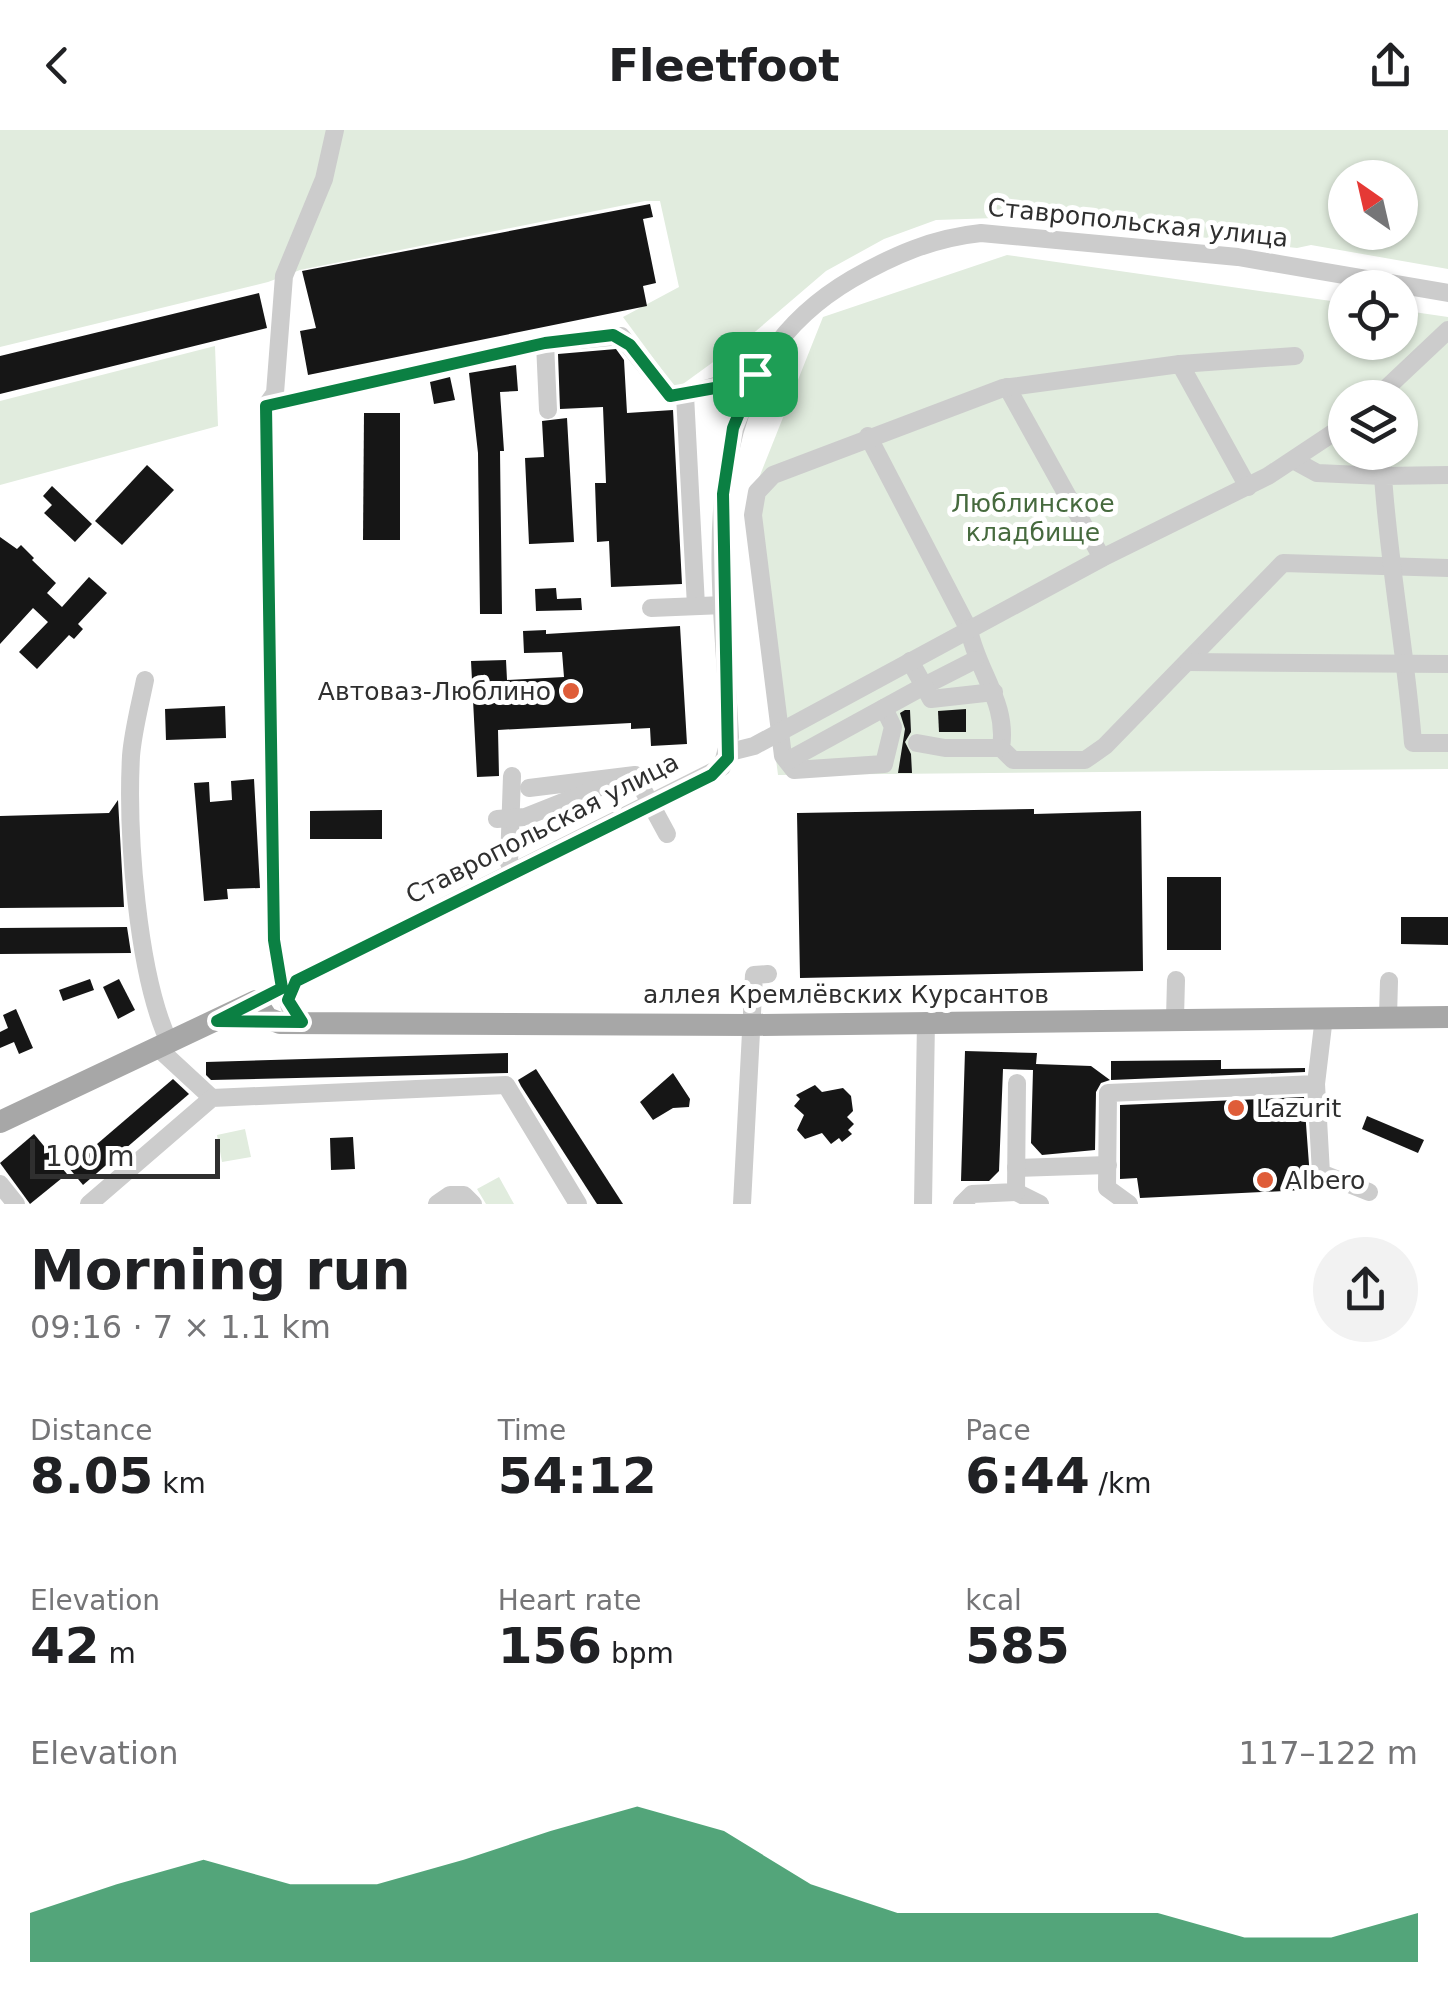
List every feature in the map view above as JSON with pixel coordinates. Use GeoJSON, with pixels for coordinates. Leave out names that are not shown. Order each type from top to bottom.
{"type":"FeatureCollection","features":[{"type":"Feature","properties":{"kind":"main road","name":"Ставропольская улица"},"geometry":{"type":"LineString","coordinates":[[0,1122],[256,1001]]}},
{"type":"Feature","properties":{"kind":"main road"},"geometry":{"type":"LineString","coordinates":[[256,1001],[267,1018],[291,1023]]}},
{"type":"Feature","properties":{"kind":"main road","name":"аллея Кремлёвских Курсантов"},"geometry":{"type":"LineString","coordinates":[[217,1021],[752,1025],[1448,1017]]}},
{"type":"Feature","properties":{"kind":"street"},"geometry":{"type":"LineString","coordinates":[[291,1023],[289,984],[279,950],[266,406],[274,393],[284,276],[324,179],[335,130]]}},
{"type":"Feature","properties":{"kind":"street","name":"Ставропольская улица"},"geometry":{"type":"LineString","coordinates":[[256,1001],[712,775],[730,752],[723,494],[733,428],[755,374],[776,341],[832,291],[908,250],[944,237],[981,233],[1185,250],[1324,270],[1448,294]]}},
{"type":"Feature","properties":{"kind":"street"},"geometry":{"type":"LineString","coordinates":[[1395,380],[1448,330]]}},
{"type":"Feature","properties":{"kind":"street"},"geometry":{"type":"LineString","coordinates":[[266,406],[545,343],[621,336],[670,396],[726,386],[755,374]]}},
{"type":"Feature","properties":{"kind":"street"},"geometry":{"type":"LineString","coordinates":[[545,343],[548,410]]}},
{"type":"Feature","properties":{"kind":"street"},"geometry":{"type":"LineString","coordinates":[[884,708],[894,727],[884,764],[794,770],[783,756],[783,731],[752,515],[757,492],[772,475],[868,436],[1007,388],[1180,364],[1295,356]]}},
{"type":"Feature","properties":{"kind":"street"},"geometry":{"type":"LineString","coordinates":[[1180,364],[1248,486]]}},
{"type":"Feature","properties":{"kind":"street"},"geometry":{"type":"LineString","coordinates":[[726,386],[745,398]]}},
{"type":"Feature","properties":{"kind":"street"},"geometry":{"type":"LineString","coordinates":[[1007,388],[1102,558]]}},
{"type":"Feature","properties":{"kind":"street"},"geometry":{"type":"LineString","coordinates":[[685,395],[696,606]]}},
{"type":"Feature","properties":{"kind":"street"},"geometry":{"type":"LineString","coordinates":[[868,436],[970,630],[975,660],[1000,704],[1001,748],[1013,760],[1084,760],[1105,746],[1283,563],[1448,568]]}},
{"type":"Feature","properties":{"kind":"street"},"geometry":{"type":"LineString","coordinates":[[730,752],[746,750],[783,731],[1102,558],[1296,461],[1328,437]]}},
{"type":"Feature","properties":{"kind":"street"},"geometry":{"type":"LineString","coordinates":[[1296,461],[1317,473],[1448,475]]}},
{"type":"Feature","properties":{"kind":"street"},"geometry":{"type":"LineString","coordinates":[[1381,470],[1390,569],[1407,664],[1413,743],[1448,743]]}},
{"type":"Feature","properties":{"kind":"street"},"geometry":{"type":"LineString","coordinates":[[651,608],[724,605]]}},
{"type":"Feature","properties":{"kind":"street"},"geometry":{"type":"LineString","coordinates":[[789,760],[975,660]]}},
{"type":"Feature","properties":{"kind":"street"},"geometry":{"type":"LineString","coordinates":[[910,661],[930,699],[994,692]]}},
{"type":"Feature","properties":{"kind":"street"},"geometry":{"type":"LineString","coordinates":[[1186,662],[1448,664]]}},
{"type":"Feature","properties":{"kind":"street"},"geometry":{"type":"LineString","coordinates":[[145,680],[131,755],[136,869],[147,969],[165,1046],[212,1098]]}},
{"type":"Feature","properties":{"kind":"street"},"geometry":{"type":"LineString","coordinates":[[918,743],[927,741],[946,748],[1001,748]]}},
{"type":"Feature","properties":{"kind":"street"},"geometry":{"type":"LineString","coordinates":[[529,788],[612,781],[635,775],[654,804],[666,834]]}},
{"type":"Feature","properties":{"kind":"street"},"geometry":{"type":"LineString","coordinates":[[512,776],[502,819],[508,864],[515,873]]}},
{"type":"Feature","properties":{"kind":"street"},"geometry":{"type":"LineString","coordinates":[[502,819],[559,806],[612,781]]}},
{"type":"Feature","properties":{"kind":"street"},"geometry":{"type":"LineString","coordinates":[[742,1204],[754,975],[768,974]]}},
{"type":"Feature","properties":{"kind":"street"},"geometry":{"type":"LineString","coordinates":[[1176,980],[1176,1018]]}},
{"type":"Feature","properties":{"kind":"street"},"geometry":{"type":"LineString","coordinates":[[1388,1017],[1390,980]]}},
{"type":"Feature","properties":{"kind":"street"},"geometry":{"type":"LineString","coordinates":[[1324,1017],[1316,1084],[1321,1173],[1368,1192]]}},
{"type":"Feature","properties":{"kind":"street"},"geometry":{"type":"LineString","coordinates":[[923,1204],[926,1021]]}},
{"type":"Feature","properties":{"kind":"street"},"geometry":{"type":"LineString","coordinates":[[1016,1192],[1017,1083]]}},
{"type":"Feature","properties":{"kind":"street"},"geometry":{"type":"LineString","coordinates":[[1129,1204],[1107,1188],[1108,1093],[1316,1084]]}},
{"type":"Feature","properties":{"kind":"street"},"geometry":{"type":"LineString","coordinates":[[89,1204],[212,1098],[506,1085],[578,1204]]}},
{"type":"Feature","properties":{"kind":"street"},"geometry":{"type":"LineString","coordinates":[[1016,1168],[1108,1164]]}},
{"type":"Feature","properties":{"kind":"street"},"geometry":{"type":"LineString","coordinates":[[0,1184],[14,1203]]}},
{"type":"Feature","properties":{"kind":"street"},"geometry":{"type":"LineString","coordinates":[[962,1204],[972,1194],[1016,1192],[1040,1204]]}},
{"type":"Feature","properties":{"kind":"street"},"geometry":{"type":"LineString","coordinates":[[438,1204],[456,1194],[468,1197],[473,1204]]}},
{"type":"Feature","properties":{"kind":"green space"},"geometry":{"type":"Polygon","coordinates":[[[0,130],[1448,130],[1448,269],[1340,250],[1418,250],[1418,160],[1328,160],[1328,248],[1297,248],[1023,217],[936,220],[884,239],[826,271],[756,331],[676,389],[623,317],[679,287],[660,201],[300,270],[268,282],[0,347],[0,130]]]}},
{"type":"Feature","properties":{"kind":"green space","name":"Люблинское кладбище"},"geometry":{"type":"Polygon","coordinates":[[[1007,255],[1328,301],[1328,360],[1418,360],[1418,313],[1448,317],[1448,769],[778,775],[745,513],[823,317],[1007,255]]]}},
{"type":"Feature","properties":{"kind":"green space"},"geometry":{"type":"Polygon","coordinates":[[[215,346],[218,426],[0,485],[0,401],[215,346]]]}},
{"type":"Feature","properties":{"kind":"green space"},"geometry":{"type":"Polygon","coordinates":[[[245,1129],[251,1157],[222,1162],[217,1135],[245,1129]]]}},
{"type":"Feature","properties":{"kind":"green space"},"geometry":{"type":"Polygon","coordinates":[[[499,1177],[514,1204],[486,1204],[477,1189],[499,1177]]]}},
{"type":"Feature","properties":{"kind":"building"},"geometry":{"type":"Polygon","coordinates":[[[650,204],[653,217],[643,219],[656,283],[643,286],[647,306],[308,375],[300,331],[316,328],[302,271],[650,204]]]}},
{"type":"Feature","properties":{"kind":"building"},"geometry":{"type":"Polygon","coordinates":[[[259,293],[267,328],[0,394],[0,356],[259,293]]]}},
{"type":"Feature","properties":{"kind":"building"},"geometry":{"type":"Polygon","coordinates":[[[616,349],[624,360],[627,413],[673,410],[682,584],[611,587],[609,541],[597,542],[595,483],[606,483],[603,407],[560,409],[558,354],[616,349]]]}},
{"type":"Feature","properties":{"kind":"building"},"geometry":{"type":"Polygon","coordinates":[[[516,365],[518,391],[500,392],[504,451],[500,451],[502,614],[480,614],[478,453],[469,373],[516,365]]]}},
{"type":"Feature","properties":{"kind":"building"},"geometry":{"type":"Polygon","coordinates":[[[450,377],[455,400],[434,404],[430,382],[450,377]]]}},
{"type":"Feature","properties":{"kind":"building"},"geometry":{"type":"Polygon","coordinates":[[[364,413],[400,413],[400,540],[363,540],[364,413]]]}},
{"type":"Feature","properties":{"kind":"building"},"geometry":{"type":"Polygon","coordinates":[[[567,418],[574,542],[529,544],[525,458],[544,457],[542,421],[567,418]]]}},
{"type":"Feature","properties":{"kind":"building"},"geometry":{"type":"Polygon","coordinates":[[[147,465],[174,490],[122,545],[95,521],[147,465]]]}},
{"type":"Feature","properties":{"kind":"building"},"geometry":{"type":"Polygon","coordinates":[[[52,486],[92,524],[75,542],[44,513],[52,505],[43,496],[52,486]]]}},
{"type":"Feature","properties":{"kind":"building"},"geometry":{"type":"Polygon","coordinates":[[[0,537],[17,549],[21,545],[34,558],[56,583],[47,593],[62,607],[89,577],[107,593],[78,624],[83,629],[74,639],[69,635],[37,669],[19,652],[48,622],[33,608],[0,644],[0,537]]]}},
{"type":"Feature","properties":{"kind":"building"},"geometry":{"type":"Polygon","coordinates":[[[556,588],[557,599],[581,598],[582,610],[536,611],[535,589],[556,588]]]}},
{"type":"Feature","properties":{"kind":"building"},"geometry":{"type":"Polygon","coordinates":[[[680,626],[687,744],[651,746],[650,728],[631,729],[631,723],[498,730],[499,776],[477,777],[471,661],[506,660],[507,680],[564,677],[562,652],[524,653],[523,631],[546,630],[546,634],[680,626]]]}},
{"type":"Feature","properties":{"kind":"building"},"geometry":{"type":"Polygon","coordinates":[[[225,706],[226,738],[166,740],[165,709],[225,706]]]}},
{"type":"Feature","properties":{"kind":"building"},"geometry":{"type":"Polygon","coordinates":[[[966,709],[966,732],[939,732],[938,711],[966,709]]]}},
{"type":"Feature","properties":{"kind":"building"},"geometry":{"type":"Polygon","coordinates":[[[910,710],[911,732],[905,742],[911,754],[912,773],[898,773],[905,729],[900,713],[910,710]]]}},
{"type":"Feature","properties":{"kind":"building"},"geometry":{"type":"Polygon","coordinates":[[[254,779],[260,888],[227,889],[228,899],[204,901],[194,783],[209,782],[210,802],[232,800],[231,781],[254,779]]]}},
{"type":"Feature","properties":{"kind":"building"},"geometry":{"type":"Polygon","coordinates":[[[118,800],[124,907],[0,908],[0,816],[109,813],[118,800]]]}},
{"type":"Feature","properties":{"kind":"building"},"geometry":{"type":"Polygon","coordinates":[[[1034,809],[1034,814],[1141,811],[1143,971],[800,978],[797,813],[1034,809]]]}},
{"type":"Feature","properties":{"kind":"building"},"geometry":{"type":"Polygon","coordinates":[[[382,810],[382,839],[310,839],[310,811],[382,810]]]}},
{"type":"Feature","properties":{"kind":"building"},"geometry":{"type":"Polygon","coordinates":[[[1167,877],[1221,877],[1221,950],[1167,950],[1167,877]]]}},
{"type":"Feature","properties":{"kind":"building"},"geometry":{"type":"Polygon","coordinates":[[[1401,917],[1448,917],[1448,945],[1401,944],[1401,917]]]}},
{"type":"Feature","properties":{"kind":"building"},"geometry":{"type":"Polygon","coordinates":[[[127,927],[131,953],[0,954],[0,928],[127,927]]]}},
{"type":"Feature","properties":{"kind":"building"},"geometry":{"type":"Polygon","coordinates":[[[90,979],[94,990],[63,1001],[59,990],[90,979]]]}},
{"type":"Feature","properties":{"kind":"building"},"geometry":{"type":"Polygon","coordinates":[[[119,979],[135,1010],[118,1019],[103,987],[119,979]]]}},
{"type":"Feature","properties":{"kind":"building"},"geometry":{"type":"Polygon","coordinates":[[[16,1009],[33,1048],[19,1054],[14,1042],[0,1048],[0,1032],[8,1028],[3,1015],[16,1009]]]}},
{"type":"Feature","properties":{"kind":"building"},"geometry":{"type":"Polygon","coordinates":[[[965,1051],[1037,1053],[1036,1064],[1091,1066],[1110,1080],[1101,1083],[1096,1092],[1095,1150],[1042,1155],[1031,1143],[1033,1070],[1003,1069],[999,1171],[989,1181],[961,1181],[965,1051]]]}},
{"type":"Feature","properties":{"kind":"building"},"geometry":{"type":"Polygon","coordinates":[[[508,1053],[508,1073],[211,1080],[206,1075],[206,1062],[508,1053]]]}},
{"type":"Feature","properties":{"kind":"building"},"geometry":{"type":"Polygon","coordinates":[[[1221,1060],[1221,1069],[1305,1068],[1305,1072],[1111,1080],[1111,1061],[1221,1060]]]}},
{"type":"Feature","properties":{"kind":"building"},"geometry":{"type":"Polygon","coordinates":[[[536,1069],[623,1204],[597,1204],[518,1080],[536,1069]]]}},
{"type":"Feature","properties":{"kind":"building"},"geometry":{"type":"Polygon","coordinates":[[[673,1073],[690,1099],[689,1107],[673,1108],[653,1120],[640,1102],[673,1073]]]}},
{"type":"Feature","properties":{"kind":"building"},"geometry":{"type":"Polygon","coordinates":[[[173,1079],[189,1094],[83,1185],[69,1168],[173,1079]]]}},
{"type":"Feature","properties":{"kind":"building"},"geometry":{"type":"Polygon","coordinates":[[[815,1085],[822,1092],[843,1088],[851,1096],[853,1111],[847,1117],[854,1124],[848,1130],[852,1134],[842,1142],[839,1138],[831,1144],[822,1133],[805,1139],[797,1130],[804,1115],[794,1106],[800,1099],[796,1095],[815,1085]]]}},
{"type":"Feature","properties":{"kind":"building"},"geometry":{"type":"Polygon","coordinates":[[[1304,1097],[1310,1178],[1304,1178],[1304,1190],[1140,1198],[1137,1178],[1120,1179],[1120,1105],[1304,1097]]]}},
{"type":"Feature","properties":{"kind":"building"},"geometry":{"type":"Polygon","coordinates":[[[1367,1116],[1424,1140],[1418,1153],[1362,1129],[1367,1116]]]}},
{"type":"Feature","properties":{"kind":"building"},"geometry":{"type":"Polygon","coordinates":[[[34,1134],[67,1174],[30,1204],[0,1163],[34,1134]]]}},
{"type":"Feature","properties":{"kind":"building"},"geometry":{"type":"Polygon","coordinates":[[[353,1137],[355,1169],[331,1170],[330,1138],[353,1137]]]}},
{"type":"Feature","properties":{"kind":"place","name":"Автоваз-Люблино"},"geometry":{"type":"Point","coordinates":[571,691]}},
{"type":"Feature","properties":{"kind":"place","name":"Lazurit"},"geometry":{"type":"Point","coordinates":[1236,1108]}},
{"type":"Feature","properties":{"kind":"place","name":"Albero"},"geometry":{"type":"Point","coordinates":[1265,1180]}},
{"type":"Feature","properties":{"kind":"route"},"geometry":{"type":"LineString","coordinates":[[613,335],[621,336],[630,345],[670,396],[726,386],[755,374],[733,428],[723,494],[730,752],[722,767],[296,981],[289,994],[289,1008],[302,1022],[217,1021],[282,988],[274,940],[266,406],[545,343],[613,335]]}}]}
